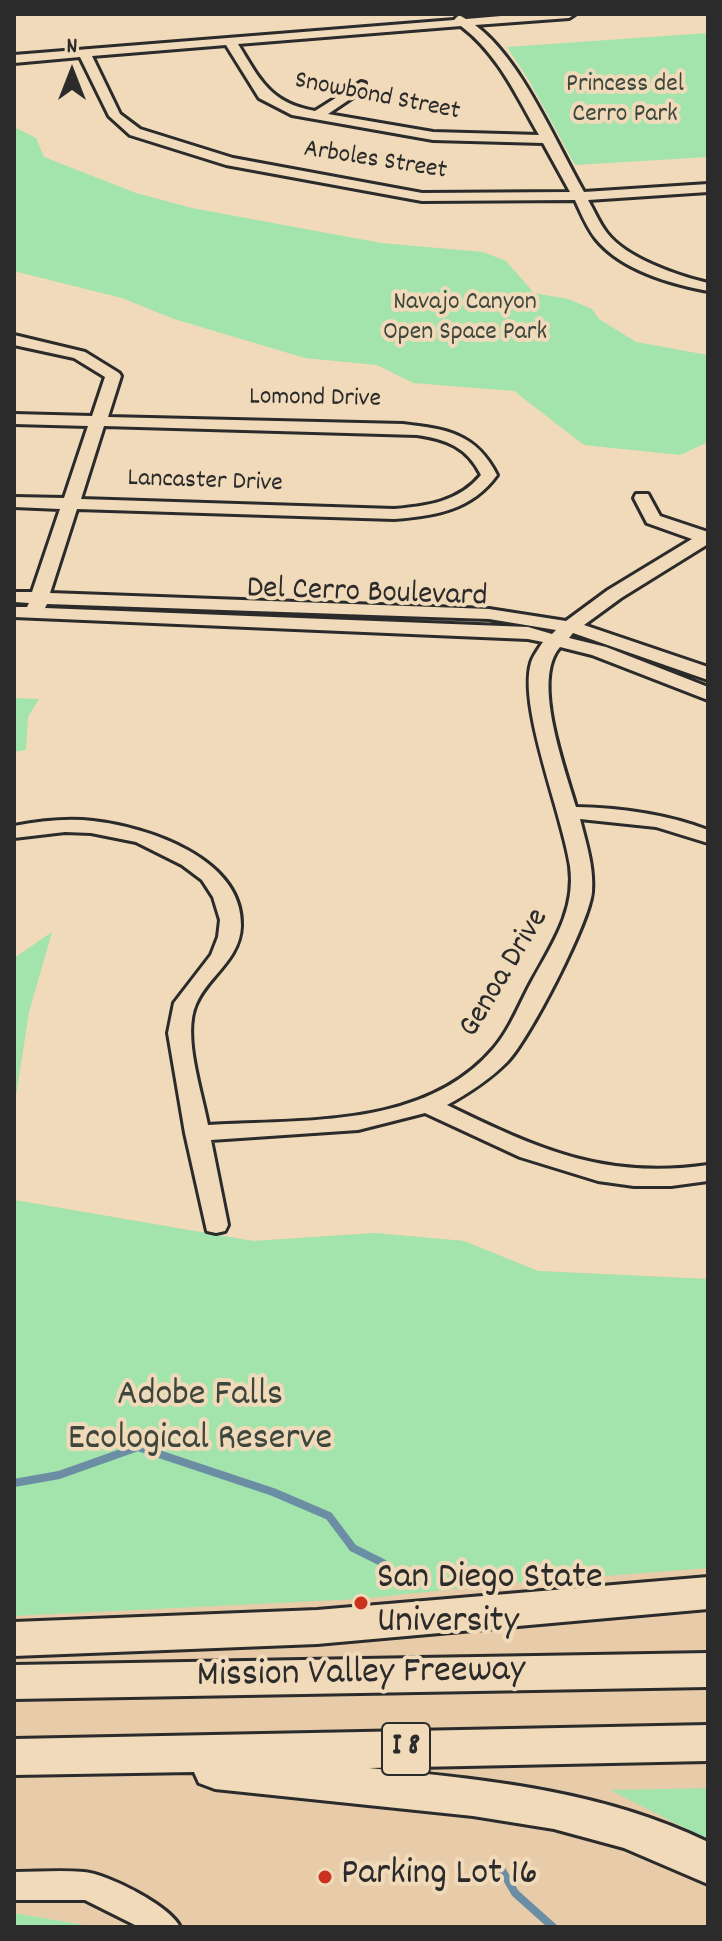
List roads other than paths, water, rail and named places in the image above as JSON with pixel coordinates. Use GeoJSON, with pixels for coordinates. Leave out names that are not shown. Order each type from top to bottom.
{"type":"FeatureCollection","features":[{"type":"Feature","properties":{"kind":"highway"},"geometry":{"type":"LineString","coordinates":[[317,1627],[708,1593]]}},
{"type":"Feature","properties":{"kind":"highway"},"geometry":{"type":"LineString","coordinates":[[14,1639],[708,1613]]}},
{"type":"Feature","properties":{"kind":"highway","name":"Mission Valley Freeway"},"geometry":{"type":"LineString","coordinates":[[14,1682],[708,1670]]}},
{"type":"Feature","properties":{"kind":"highway","name":"I 8"},"geometry":{"type":"LineString","coordinates":[[14,1757],[708,1743]]}},
{"type":"Feature","properties":{"kind":"highway"},"geometry":{"type":"LineString","coordinates":[[104,1755],[486,1797],[559,1808],[630,1830],[708,1864]]}},
{"type":"Feature","properties":{"kind":"street"},"geometry":{"type":"LineString","coordinates":[[451,14],[487,40],[506,65],[602,237],[623,255],[658,273],[708,287]]}},
{"type":"Feature","properties":{"kind":"street"},"geometry":{"type":"LineString","coordinates":[[14,59],[569,14]]}},
{"type":"Feature","properties":{"kind":"street","name":"Snowbond Street"},"geometry":{"type":"LineString","coordinates":[[230,42],[263,95],[297,112],[444,137],[547,139]]}},
{"type":"Feature","properties":{"kind":"street","name":"Arboles Street"},"geometry":{"type":"LineString","coordinates":[[85,54],[115,116],[135,132],[231,162],[422,197],[579,196],[708,188]]}},
{"type":"Feature","properties":{"kind":"street"},"geometry":{"type":"LineString","coordinates":[[316,116],[361,86]]}},
{"type":"Feature","properties":{"kind":"street"},"geometry":{"type":"LineString","coordinates":[[14,340],[82,355],[102,365],[113,376],[70,505],[29,608]]}},
{"type":"Feature","properties":{"kind":"street","name":"Lomond Drive"},"geometry":{"type":"LineString","coordinates":[[14,419],[403,429],[457,440],[482,458],[489,475],[461,502],[424,512],[394,514]]}},
{"type":"Feature","properties":{"kind":"street"},"geometry":{"type":"LineString","coordinates":[[642,498],[653,519],[707,538]]}},
{"type":"Feature","properties":{"kind":"street","name":"Lancaster Drive"},"geometry":{"type":"LineString","coordinates":[[14,502],[394,514]]}},
{"type":"Feature","properties":{"kind":"street"},"geometry":{"type":"LineString","coordinates":[[564,632],[707,538]]}},
{"type":"Feature","properties":{"kind":"street","name":"Del Cerro Boulevard"},"geometry":{"type":"LineString","coordinates":[[14,597],[29,608],[564,632],[616,638],[708,674]]}},
{"type":"Feature","properties":{"kind":"street","name":"Del Cerro Boulevard"},"geometry":{"type":"LineString","coordinates":[[564,632],[599,651],[708,694]]}},
{"type":"Feature","properties":{"kind":"street","name":"Genoa Drive"},"geometry":{"type":"LineString","coordinates":[[197,1133],[359,1123],[429,1106],[471,1083],[502,1054],[579,914],[581,868],[540,696],[540,662],[564,632]]}},
{"type":"Feature","properties":{"kind":"street"},"geometry":{"type":"LineString","coordinates":[[568,813],[625,814],[686,828],[708,837]]}},
{"type":"Feature","properties":{"kind":"street"},"geometry":{"type":"LineString","coordinates":[[14,832],[60,826],[104,829],[143,837],[190,858],[220,887],[229,910],[230,935],[224,950],[184,1006],[179,1033],[216,1225]]}},
{"type":"Feature","properties":{"kind":"street"},"geometry":{"type":"LineString","coordinates":[[429,1106],[504,1144],[559,1165],[600,1174],[643,1178],[692,1177],[708,1173]]}},
{"type":"Feature","properties":{"kind":"street"},"geometry":{"type":"LineString","coordinates":[[14,1886],[87,1886],[140,1910],[164,1927]]}},
{"type":"Feature","properties":{"kind":"waterway"},"geometry":{"type":"LineString","coordinates":[[14,1483],[59,1475],[138,1447],[273,1492],[329,1516],[353,1548],[383,1563]]}},
{"type":"Feature","properties":{"kind":"waterway"},"geometry":{"type":"LineString","coordinates":[[499,1865],[515,1893],[553,1927]]}},
{"type":"Feature","properties":{"kind":"place","name":"San Diego State University"},"geometry":{"type":"Point","coordinates":[361,1603]}},
{"type":"Feature","properties":{"kind":"place","name":"Parking Lot 16"},"geometry":{"type":"Point","coordinates":[325,1877]}},
{"type":"Feature","properties":{"kind":"park label","name":"Princess del Cerro Park"},"geometry":{"type":"Point","coordinates":[625,101]}},
{"type":"Feature","properties":{"kind":"park label","name":"Navajo Canyon Open Space Park"},"geometry":{"type":"Point","coordinates":[465,319]}},
{"type":"Feature","properties":{"kind":"park label","name":"Adobe Falls Ecological Reserve"},"geometry":{"type":"Point","coordinates":[200,1420]}}]}
